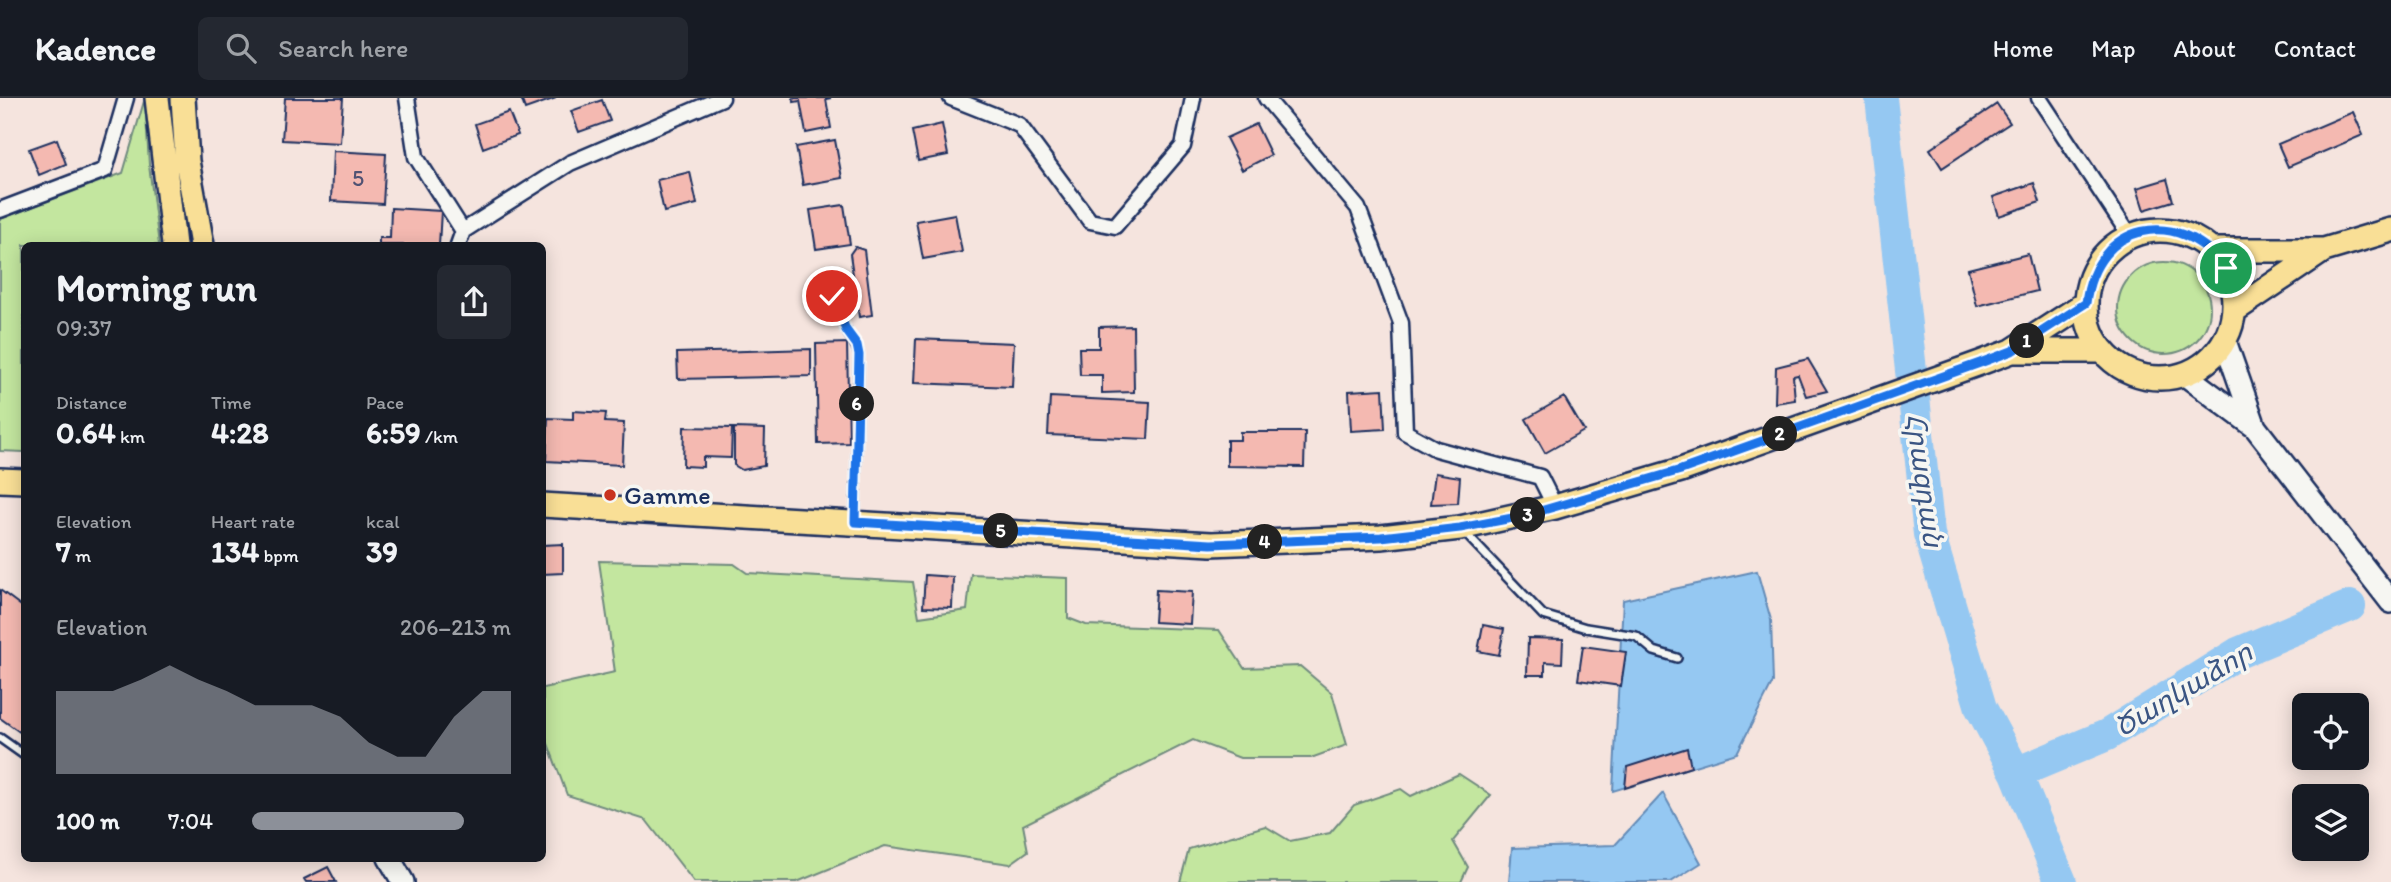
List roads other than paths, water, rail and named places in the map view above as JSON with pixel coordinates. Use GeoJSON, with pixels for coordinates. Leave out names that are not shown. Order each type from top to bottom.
{"type":"FeatureCollection","features":[{"type":"Feature","properties":{"kind":"main road"},"geometry":{"type":"LineString","coordinates":[[157,98],[174,242]]}},
{"type":"Feature","properties":{"kind":"main road"},"geometry":{"type":"LineString","coordinates":[[183,98],[187,162],[200,242]]}},
{"type":"Feature","properties":{"kind":"main road"},"geometry":{"type":"LineString","coordinates":[[2212,250],[2324,250],[2391,230]]}},
{"type":"Feature","properties":{"kind":"main road"},"geometry":{"type":"LineString","coordinates":[[2144,231],[2173,231],[2194,238],[2212,250],[2230,278],[2235,310],[2225,341],[2214,355],[2184,374],[2159,378],[2123,368],[2103,351],[2091,328],[2086,303],[2094,270],[2109,251],[2130,236],[2144,231]]}},
{"type":"Feature","properties":{"kind":"main road"},"geometry":{"type":"LineString","coordinates":[[2235,310],[2324,250]]}},
{"type":"Feature","properties":{"kind":"main road"},"geometry":{"type":"LineString","coordinates":[[546,505],[1211,544],[1381,537],[1460,528],[1555,507],[1681,470],[1856,405],[1980,363],[2012,351],[2086,303]]}},
{"type":"Feature","properties":{"kind":"main road"},"geometry":{"type":"LineString","coordinates":[[2225,341],[2255,427]]}},
{"type":"Feature","properties":{"kind":"main road"},"geometry":{"type":"LineString","coordinates":[[2012,351],[2103,351]]}},
{"type":"Feature","properties":{"kind":"main road"},"geometry":{"type":"LineString","coordinates":[[2184,374],[2255,427],[2391,602]]}},
{"type":"Feature","properties":{"kind":"main road"},"geometry":{"type":"LineString","coordinates":[[0,480],[21,481]]}},
{"type":"Feature","properties":{"kind":"main road"},"geometry":{"type":"LineString","coordinates":[[391,862],[403,882]]}},
{"type":"Feature","properties":{"kind":"street"},"geometry":{"type":"LineString","coordinates":[[0,210],[105,170],[126,98]]}},
{"type":"Feature","properties":{"kind":"street"},"geometry":{"type":"LineString","coordinates":[[407,98],[416,157],[460,238],[570,163],[722,98]]}},
{"type":"Feature","properties":{"kind":"street"},"geometry":{"type":"LineString","coordinates":[[951,98],[1019,125],[1090,221],[1115,226],[1183,146],[1193,98]]}},
{"type":"Feature","properties":{"kind":"street"},"geometry":{"type":"LineString","coordinates":[[1266,98],[1358,208],[1401,323],[1405,432],[1436,449],[1540,477],[1555,507]]}},
{"type":"Feature","properties":{"kind":"street"},"geometry":{"type":"LineString","coordinates":[[2039,98],[2130,236]]}},
{"type":"Feature","properties":{"kind":"lane"},"geometry":{"type":"LineString","coordinates":[[828,276],[832,296],[846,330],[857,345],[859,355],[855,522]]}},
{"type":"Feature","properties":{"kind":"lane"},"geometry":{"type":"LineString","coordinates":[[1460,528],[1543,615],[1586,628],[1636,636],[1654,651],[1676,658]]}},
{"type":"Feature","properties":{"kind":"lane"},"geometry":{"type":"LineString","coordinates":[[0,738],[21,753]]}},
{"type":"Feature","properties":{"kind":"water"},"geometry":{"type":"Polygon","coordinates":[[[1757,571],[1771,620],[1773,682],[1737,753],[1613,791],[1623,600],[1757,571]]]}},
{"type":"Feature","properties":{"kind":"water"},"geometry":{"type":"Polygon","coordinates":[[[1663,793],[1701,863],[1671,882],[1509,882],[1512,848],[1615,845],[1663,793]]]}},
{"type":"Feature","properties":{"kind":"waterway","name":"Հրազդան"},"geometry":{"type":"LineString","coordinates":[[1881,98],[1929,534],[1981,708],[2016,773],[2061,882]]}},
{"type":"Feature","properties":{"kind":"waterway","name":"Ծաղկաձոր"},"geometry":{"type":"LineString","coordinates":[[2016,773],[2107,735],[2238,653],[2350,606]]}},
{"type":"Feature","properties":{"kind":"place","name":"Gamme"},"geometry":{"type":"Point","coordinates":[610,495]}}]}
